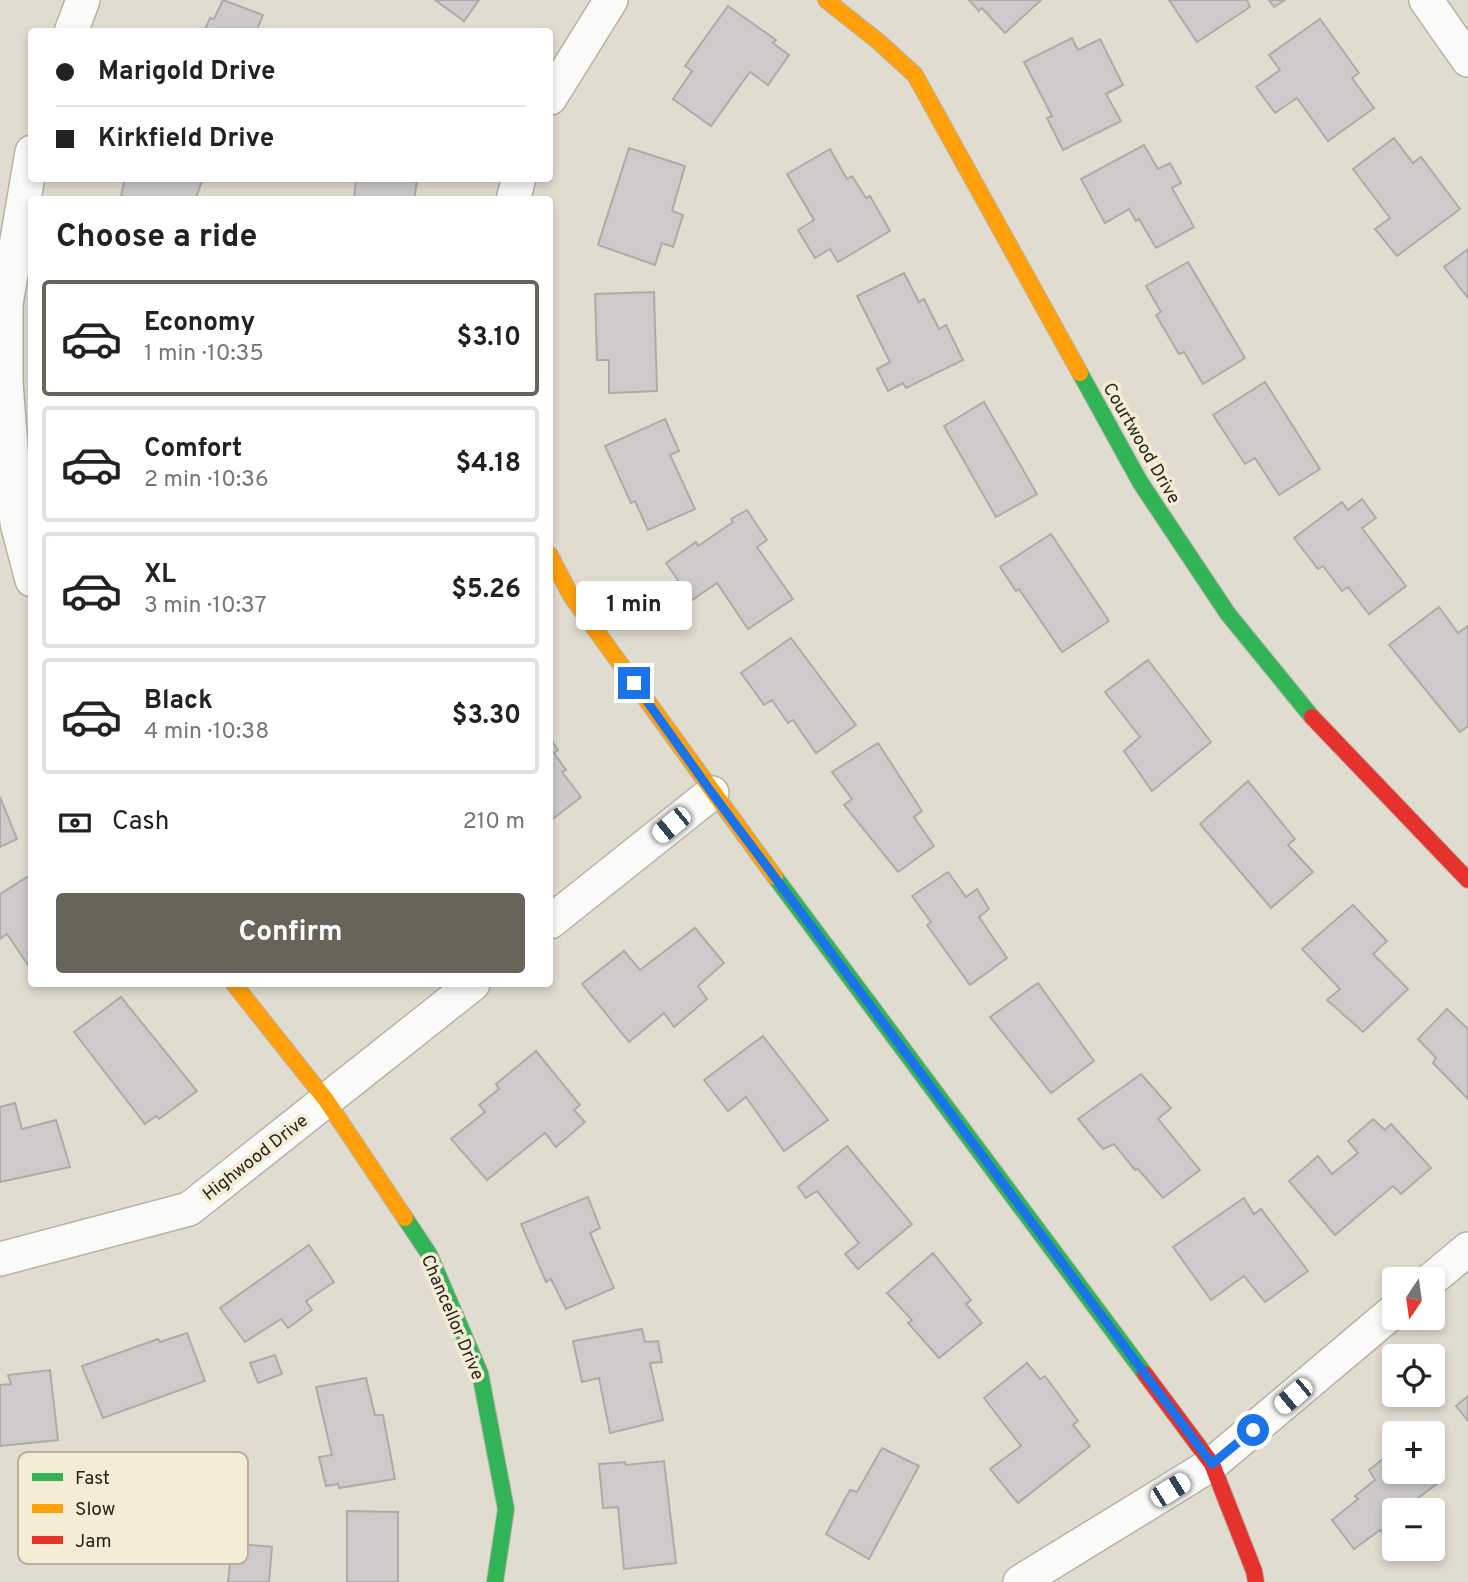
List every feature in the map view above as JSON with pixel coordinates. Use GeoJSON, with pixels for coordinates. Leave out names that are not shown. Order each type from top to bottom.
{"type":"FeatureCollection","features":[{"type":"Feature","properties":{"kind":"street"},"geometry":{"type":"LineString","coordinates":[[72,28],[83,0]]}},
{"type":"Feature","properties":{"kind":"street"},"geometry":{"type":"LineString","coordinates":[[553,93],[611,0]]}},
{"type":"Feature","properties":{"kind":"street","name":"Courtwood Drive"},"geometry":{"type":"LineString","coordinates":[[826,0],[915,75],[1140,482],[1228,614],[1329,737],[1468,880]]}},
{"type":"Feature","properties":{"kind":"street"},"geometry":{"type":"LineString","coordinates":[[1426,0],[1468,60]]}},
{"type":"Feature","properties":{"kind":"street"},"geometry":{"type":"LineString","coordinates":[[28,175],[6,304],[6,383],[17,523],[28,565]]}},
{"type":"Feature","properties":{"kind":"street"},"geometry":{"type":"LineString","coordinates":[[553,561],[571,596],[712,793],[1212,1464],[1256,1582]]}},
{"type":"Feature","properties":{"kind":"street"},"geometry":{"type":"LineString","coordinates":[[553,920],[712,793]]}},
{"type":"Feature","properties":{"kind":"street","name":"Chancellor Drive"},"geometry":{"type":"LineString","coordinates":[[236,987],[327,1100],[429,1254],[480,1373],[506,1509],[495,1582]]}},
{"type":"Feature","properties":{"kind":"street","name":"Highwood Drive"},"geometry":{"type":"LineString","coordinates":[[0,1259],[189,1209],[469,987]]}},
{"type":"Feature","properties":{"kind":"street"},"geometry":{"type":"LineString","coordinates":[[1446,1267],[1468,1249]]}},
{"type":"Feature","properties":{"kind":"street"},"geometry":{"type":"LineString","coordinates":[[1020,1582],[1212,1464],[1382,1321]]}},
{"type":"Feature","properties":{"kind":"building"},"geometry":{"type":"Polygon","coordinates":[[[223,0],[263,15],[258,28],[206,28],[210,18],[214,19],[223,0]]]}},
{"type":"Feature","properties":{"kind":"building"},"geometry":{"type":"Polygon","coordinates":[[[435,0],[479,0],[464,21],[435,0]]]}},
{"type":"Feature","properties":{"kind":"building"},"geometry":{"type":"Polygon","coordinates":[[[969,0],[1041,0],[1005,33],[982,8],[979,11],[969,0]]]}},
{"type":"Feature","properties":{"kind":"building"},"geometry":{"type":"Polygon","coordinates":[[[1169,0],[1247,0],[1250,7],[1197,42],[1169,0]]]}},
{"type":"Feature","properties":{"kind":"building"},"geometry":{"type":"Polygon","coordinates":[[[1269,0],[1285,0],[1274,7],[1269,0]]]}},
{"type":"Feature","properties":{"kind":"building"},"geometry":{"type":"Polygon","coordinates":[[[728,6],[776,40],[773,43],[789,55],[768,85],[750,72],[711,126],[673,99],[692,71],[685,66],[728,6]]]}},
{"type":"Feature","properties":{"kind":"building"},"geometry":{"type":"Polygon","coordinates":[[[1320,19],[1359,73],[1352,78],[1374,108],[1328,141],[1297,98],[1275,113],[1256,87],[1280,70],[1269,55],[1320,19]]]}},
{"type":"Feature","properties":{"kind":"building"},"geometry":{"type":"Polygon","coordinates":[[[1072,38],[1078,50],[1100,39],[1123,85],[1106,94],[1121,121],[1063,150],[1047,118],[1052,116],[1024,62],[1072,38]]]}},
{"type":"Feature","properties":{"kind":"building"},"geometry":{"type":"Polygon","coordinates":[[[1394,138],[1413,163],[1421,157],[1460,209],[1397,256],[1375,229],[1390,218],[1353,169],[1394,138]]]}},
{"type":"Feature","properties":{"kind":"building"},"geometry":{"type":"Polygon","coordinates":[[[1144,145],[1158,169],[1170,163],[1181,183],[1172,188],[1194,227],[1156,248],[1139,219],[1136,221],[1129,209],[1105,223],[1081,179],[1144,145]]]}},
{"type":"Feature","properties":{"kind":"building"},"geometry":{"type":"Polygon","coordinates":[[[629,148],[685,166],[672,211],[683,215],[673,247],[662,243],[655,265],[598,245],[629,148]]]}},
{"type":"Feature","properties":{"kind":"building"},"geometry":{"type":"Polygon","coordinates":[[[830,149],[847,179],[852,176],[866,198],[870,196],[890,231],[838,262],[830,249],[815,258],[798,230],[814,220],[787,174],[830,149]]]}},
{"type":"Feature","properties":{"kind":"building"},"geometry":{"type":"Polygon","coordinates":[[[124,182],[202,182],[196,196],[121,196],[124,182]]]}},
{"type":"Feature","properties":{"kind":"building"},"geometry":{"type":"Polygon","coordinates":[[[356,182],[417,182],[415,196],[354,196],[356,182]]]}},
{"type":"Feature","properties":{"kind":"building"},"geometry":{"type":"Polygon","coordinates":[[[1468,249],[1468,298],[1444,267],[1468,249]]]}},
{"type":"Feature","properties":{"kind":"building"},"geometry":{"type":"Polygon","coordinates":[[[1188,262],[1245,358],[1203,384],[1184,352],[1179,354],[1156,315],[1161,312],[1146,286],[1188,262]]]}},
{"type":"Feature","properties":{"kind":"building"},"geometry":{"type":"Polygon","coordinates":[[[904,273],[919,302],[924,299],[939,329],[946,325],[963,360],[906,388],[903,383],[888,391],[877,369],[890,362],[857,296],[904,273]]]}},
{"type":"Feature","properties":{"kind":"building"},"geometry":{"type":"Polygon","coordinates":[[[654,292],[657,391],[609,393],[609,360],[597,360],[595,294],[654,292]]]}},
{"type":"Feature","properties":{"kind":"building"},"geometry":{"type":"Polygon","coordinates":[[[1265,382],[1320,469],[1279,495],[1255,458],[1245,464],[1213,415],[1265,382]]]}},
{"type":"Feature","properties":{"kind":"building"},"geometry":{"type":"Polygon","coordinates":[[[984,402],[1037,494],[996,517],[944,426],[984,402]]]}},
{"type":"Feature","properties":{"kind":"building"},"geometry":{"type":"Polygon","coordinates":[[[665,419],[679,451],[670,455],[695,509],[648,530],[635,501],[631,503],[605,446],[665,419]]]}},
{"type":"Feature","properties":{"kind":"building"},"geometry":{"type":"Polygon","coordinates":[[[1362,499],[1376,518],[1362,528],[1406,586],[1369,614],[1348,587],[1342,591],[1323,566],[1318,569],[1294,538],[1342,502],[1348,510],[1362,499]]]}},
{"type":"Feature","properties":{"kind":"building"},"geometry":{"type":"Polygon","coordinates":[[[747,510],[767,540],[757,547],[793,599],[748,629],[717,583],[692,600],[666,563],[696,542],[698,546],[733,522],[731,519],[747,510]]]}},
{"type":"Feature","properties":{"kind":"building"},"geometry":{"type":"Polygon","coordinates":[[[1051,534],[1109,621],[1062,652],[1019,589],[1016,591],[1000,567],[1051,534]]]}},
{"type":"Feature","properties":{"kind":"building"},"geometry":{"type":"Polygon","coordinates":[[[1439,607],[1458,633],[1468,626],[1468,726],[1460,732],[1389,645],[1439,607]]]}},
{"type":"Feature","properties":{"kind":"building"},"geometry":{"type":"Polygon","coordinates":[[[791,638],[856,725],[816,753],[793,720],[788,723],[772,700],[764,705],[741,673],[791,638]]]}},
{"type":"Feature","properties":{"kind":"building"},"geometry":{"type":"Polygon","coordinates":[[[1148,660],[1211,742],[1152,791],[1124,751],[1140,737],[1105,692],[1148,660]]]}},
{"type":"Feature","properties":{"kind":"building"},"geometry":{"type":"Polygon","coordinates":[[[553,742],[558,750],[554,753],[566,770],[562,772],[581,797],[553,819],[553,742]]]}},
{"type":"Feature","properties":{"kind":"building"},"geometry":{"type":"Polygon","coordinates":[[[878,743],[922,811],[914,817],[934,846],[898,872],[844,805],[852,799],[832,772],[878,743]]]}},
{"type":"Feature","properties":{"kind":"building"},"geometry":{"type":"Polygon","coordinates":[[[1248,781],[1295,839],[1288,845],[1313,872],[1271,908],[1200,824],[1248,781]]]}},
{"type":"Feature","properties":{"kind":"building"},"geometry":{"type":"Polygon","coordinates":[[[0,797],[17,839],[0,847],[0,797]]]}},
{"type":"Feature","properties":{"kind":"building"},"geometry":{"type":"Polygon","coordinates":[[[948,872],[966,897],[977,889],[989,909],[979,917],[1007,958],[970,985],[927,925],[931,922],[912,896],[948,872]]]}},
{"type":"Feature","properties":{"kind":"building"},"geometry":{"type":"Polygon","coordinates":[[[28,876],[28,965],[7,934],[0,939],[0,894],[28,876]]]}},
{"type":"Feature","properties":{"kind":"building"},"geometry":{"type":"Polygon","coordinates":[[[1353,905],[1387,941],[1373,954],[1408,989],[1363,1032],[1327,1000],[1340,989],[1302,949],[1353,905]]]}},
{"type":"Feature","properties":{"kind":"building"},"geometry":{"type":"Polygon","coordinates":[[[695,928],[724,963],[698,986],[707,999],[674,1027],[664,1013],[629,1042],[582,984],[624,951],[640,970],[695,928]]]}},
{"type":"Feature","properties":{"kind":"building"},"geometry":{"type":"Polygon","coordinates":[[[1038,983],[1094,1061],[1051,1093],[990,1017],[1038,983]]]}},
{"type":"Feature","properties":{"kind":"building"},"geometry":{"type":"Polygon","coordinates":[[[121,997],[197,1091],[159,1119],[156,1116],[145,1124],[74,1032],[121,997]]]}},
{"type":"Feature","properties":{"kind":"building"},"geometry":{"type":"Polygon","coordinates":[[[1447,1009],[1468,1029],[1468,1099],[1433,1063],[1436,1058],[1418,1039],[1447,1009]]]}},
{"type":"Feature","properties":{"kind":"building"},"geometry":{"type":"Polygon","coordinates":[[[763,1036],[828,1120],[784,1151],[746,1097],[728,1111],[704,1080],[763,1036]]]}},
{"type":"Feature","properties":{"kind":"building"},"geometry":{"type":"Polygon","coordinates":[[[536,1051],[580,1105],[574,1110],[585,1122],[556,1147],[545,1133],[487,1180],[451,1139],[485,1112],[479,1105],[499,1089],[496,1084],[536,1051]]]}},
{"type":"Feature","properties":{"kind":"building"},"geometry":{"type":"Polygon","coordinates":[[[1141,1074],[1171,1108],[1158,1119],[1200,1170],[1163,1198],[1114,1144],[1103,1149],[1078,1119],[1141,1074]]]}},
{"type":"Feature","properties":{"kind":"building"},"geometry":{"type":"Polygon","coordinates":[[[15,1103],[22,1129],[56,1120],[70,1167],[0,1182],[0,1107],[15,1103]]]}},
{"type":"Feature","properties":{"kind":"building"},"geometry":{"type":"Polygon","coordinates":[[[1373,1119],[1385,1130],[1391,1124],[1431,1168],[1401,1194],[1393,1186],[1335,1235],[1289,1181],[1318,1156],[1332,1174],[1358,1153],[1348,1141],[1373,1119]]]}},
{"type":"Feature","properties":{"kind":"building"},"geometry":{"type":"Polygon","coordinates":[[[847,1146],[912,1224],[858,1269],[845,1254],[859,1243],[817,1191],[806,1198],[798,1187],[847,1146]]]}},
{"type":"Feature","properties":{"kind":"building"},"geometry":{"type":"Polygon","coordinates":[[[588,1197],[600,1228],[590,1233],[614,1288],[566,1309],[551,1279],[546,1282],[521,1224],[588,1197]]]}},
{"type":"Feature","properties":{"kind":"building"},"geometry":{"type":"Polygon","coordinates":[[[1244,1198],[1254,1214],[1261,1209],[1308,1271],[1265,1302],[1244,1276],[1211,1300],[1173,1247],[1244,1198]]]}},
{"type":"Feature","properties":{"kind":"building"},"geometry":{"type":"Polygon","coordinates":[[[309,1245],[334,1282],[306,1301],[312,1310],[288,1328],[281,1319],[245,1342],[220,1308],[309,1245]]]}},
{"type":"Feature","properties":{"kind":"building"},"geometry":{"type":"Polygon","coordinates":[[[933,1253],[971,1300],[966,1304],[982,1323],[939,1358],[908,1323],[912,1320],[887,1293],[933,1253]]]}},
{"type":"Feature","properties":{"kind":"building"},"geometry":{"type":"Polygon","coordinates":[[[642,1329],[645,1342],[658,1341],[662,1362],[650,1363],[663,1420],[610,1433],[599,1378],[582,1382],[573,1341],[642,1329]]]}},
{"type":"Feature","properties":{"kind":"building"},"geometry":{"type":"Polygon","coordinates":[[[187,1333],[205,1381],[103,1418],[82,1366],[158,1339],[160,1342],[187,1333]]]}},
{"type":"Feature","properties":{"kind":"building"},"geometry":{"type":"Polygon","coordinates":[[[275,1355],[282,1374],[258,1383],[250,1363],[275,1355]]]}},
{"type":"Feature","properties":{"kind":"building"},"geometry":{"type":"Polygon","coordinates":[[[1027,1363],[1040,1379],[1045,1376],[1078,1421],[1073,1425],[1090,1446],[1018,1503],[990,1469],[1021,1446],[984,1398],[1027,1363]]]}},
{"type":"Feature","properties":{"kind":"building"},"geometry":{"type":"Polygon","coordinates":[[[50,1370],[58,1440],[0,1446],[0,1385],[11,1384],[8,1375],[50,1370]]]}},
{"type":"Feature","properties":{"kind":"building"},"geometry":{"type":"Polygon","coordinates":[[[366,1378],[375,1415],[383,1415],[395,1479],[339,1488],[338,1484],[326,1486],[319,1457],[332,1455],[316,1387],[366,1378]]]}},
{"type":"Feature","properties":{"kind":"building"},"geometry":{"type":"Polygon","coordinates":[[[1468,1396],[1468,1421],[1456,1406],[1468,1396]]]}},
{"type":"Feature","properties":{"kind":"building"},"geometry":{"type":"Polygon","coordinates":[[[882,1448],[919,1466],[869,1559],[826,1534],[850,1490],[857,1492],[882,1448]]]}},
{"type":"Feature","properties":{"kind":"building"},"geometry":{"type":"Polygon","coordinates":[[[1382,1460],[1382,1484],[1437,1484],[1418,1498],[1382,1498],[1382,1533],[1380,1530],[1354,1549],[1332,1520],[1358,1499],[1355,1496],[1375,1480],[1369,1470],[1382,1460]]]}},
{"type":"Feature","properties":{"kind":"building"},"geometry":{"type":"Polygon","coordinates":[[[664,1461],[676,1563],[624,1569],[618,1507],[603,1508],[599,1464],[625,1462],[626,1465],[664,1461]]]}},
{"type":"Feature","properties":{"kind":"building"},"geometry":{"type":"Polygon","coordinates":[[[347,1511],[398,1512],[398,1582],[347,1582],[347,1511]]]}},
{"type":"Feature","properties":{"kind":"building"},"geometry":{"type":"Polygon","coordinates":[[[248,1545],[272,1547],[269,1582],[228,1582],[230,1564],[248,1564],[248,1545]]]}},
{"type":"Feature","properties":{"kind":"traffic: fast"},"geometry":{"type":"LineString","coordinates":[[1080,373],[1140,482],[1228,614],[1312,717]]}},
{"type":"Feature","properties":{"kind":"traffic: fast"},"geometry":{"type":"LineString","coordinates":[[775,877],[1145,1374]]}},
{"type":"Feature","properties":{"kind":"traffic: fast"},"geometry":{"type":"LineString","coordinates":[[405,1218],[429,1254],[480,1373],[506,1509],[495,1582]]}},
{"type":"Feature","properties":{"kind":"traffic: slow"},"geometry":{"type":"LineString","coordinates":[[826,0],[915,75],[1080,373]]}},
{"type":"Feature","properties":{"kind":"traffic: slow"},"geometry":{"type":"LineString","coordinates":[[553,561],[571,596],[775,877]]}},
{"type":"Feature","properties":{"kind":"traffic: slow"},"geometry":{"type":"LineString","coordinates":[[236,987],[326,1100],[405,1218]]}},
{"type":"Feature","properties":{"kind":"traffic: jam"},"geometry":{"type":"LineString","coordinates":[[1312,717],[1468,880]]}},
{"type":"Feature","properties":{"kind":"traffic: jam"},"geometry":{"type":"LineString","coordinates":[[1145,1374],[1212,1464],[1256,1582]]}},
{"type":"Feature","properties":{"kind":"route"},"geometry":{"type":"LineString","coordinates":[[634,683],[712,793],[1212,1464],[1253,1430]]}}]}
